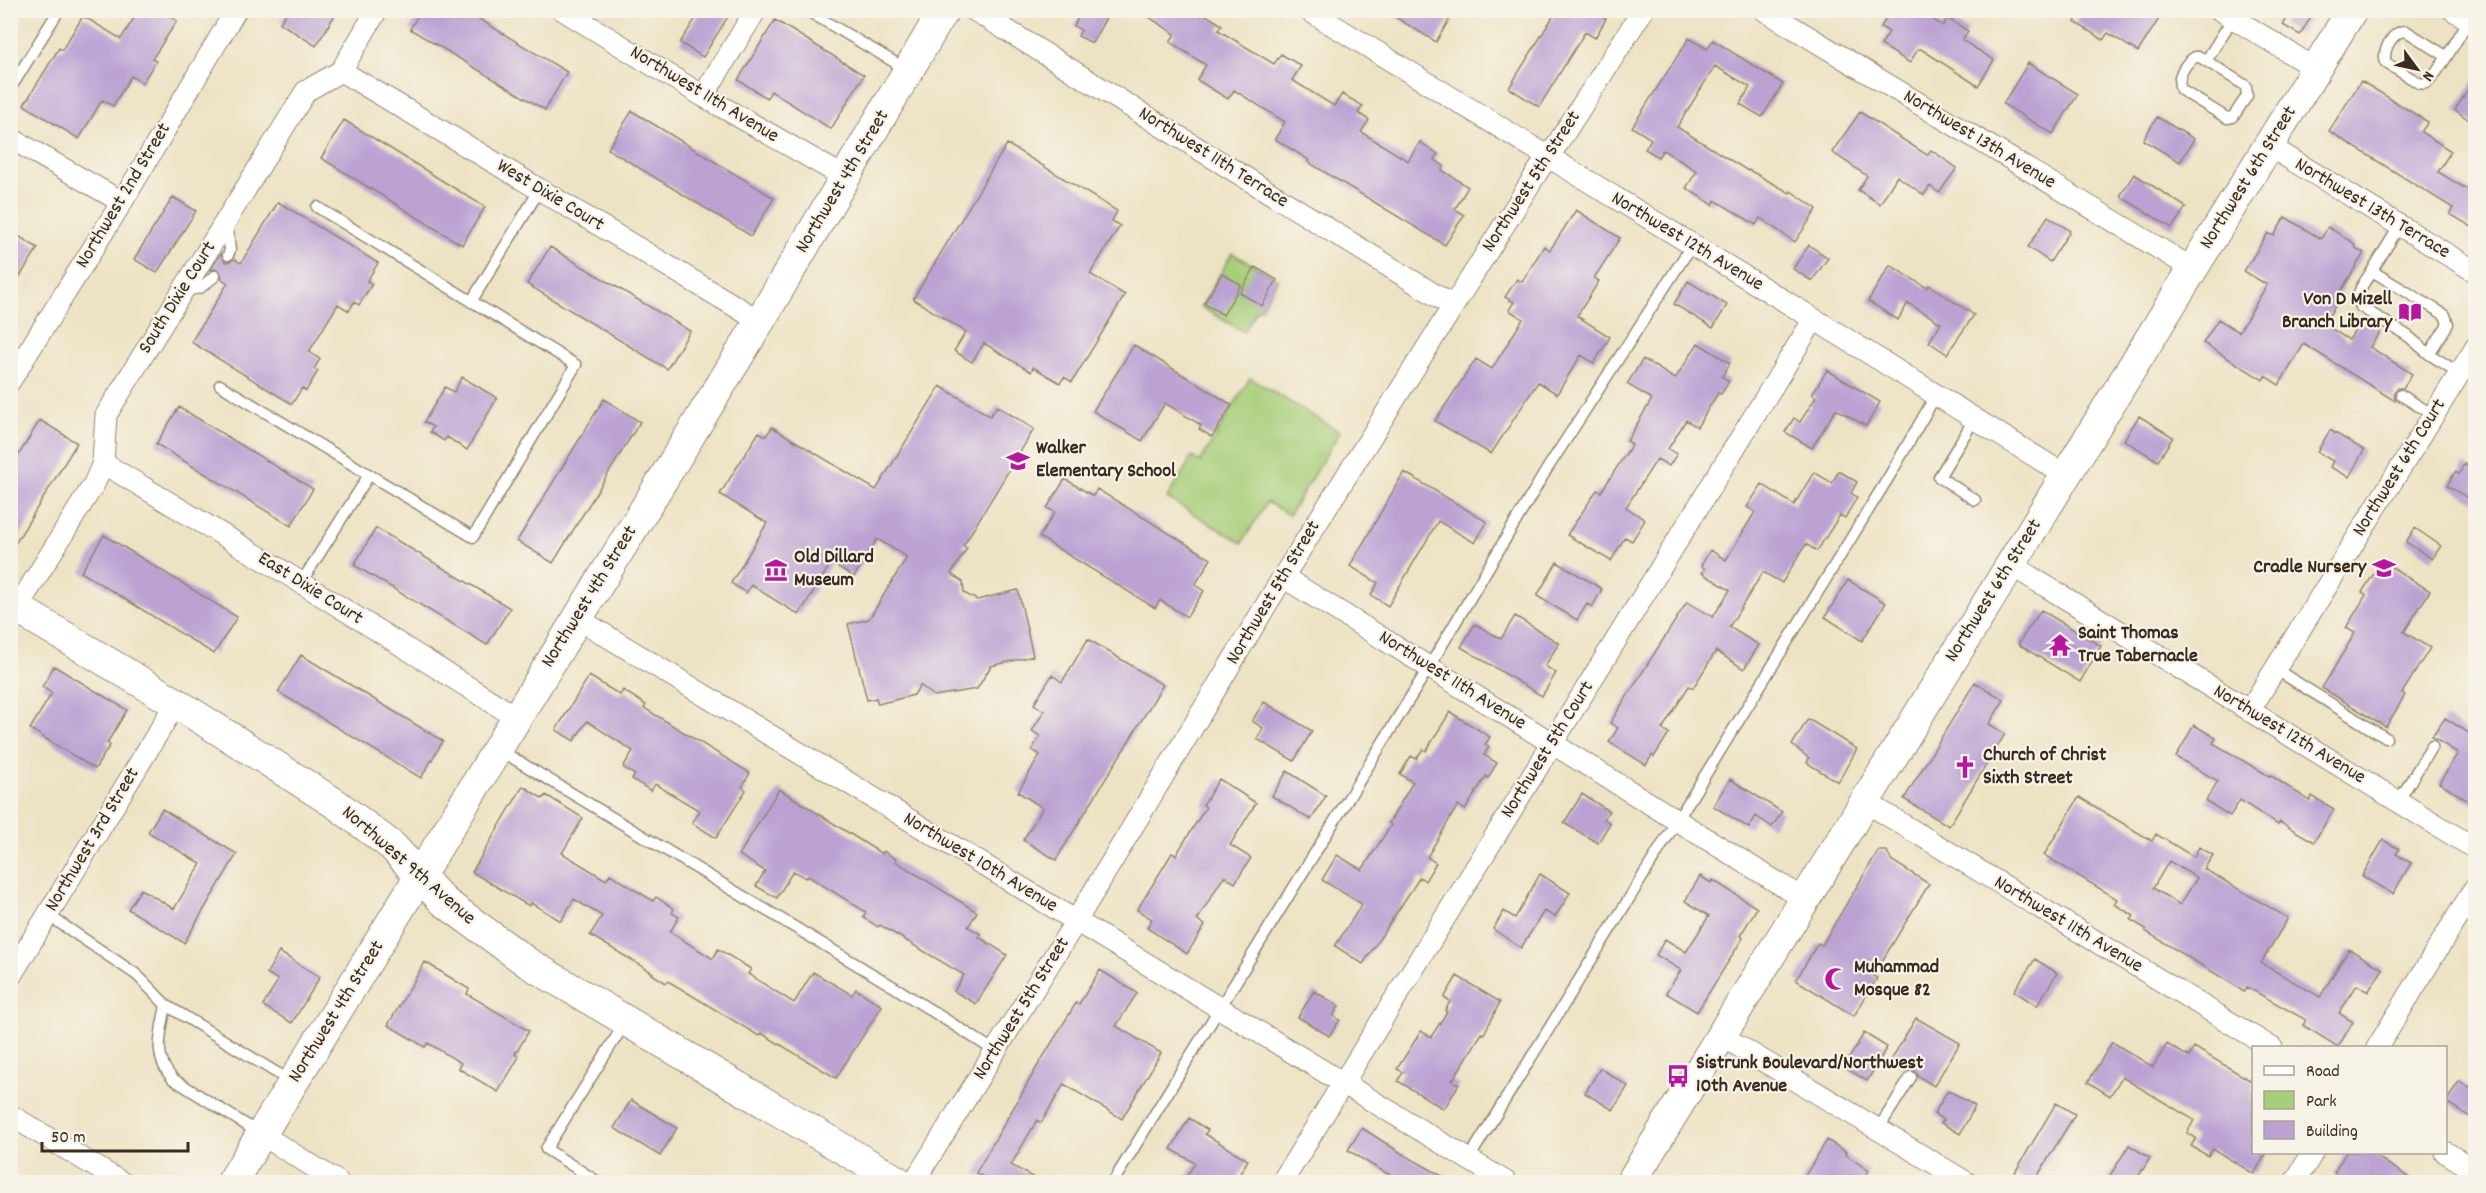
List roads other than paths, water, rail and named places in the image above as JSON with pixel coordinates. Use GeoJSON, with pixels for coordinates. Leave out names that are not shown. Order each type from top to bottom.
{"type":"FeatureCollection","features":[{"type":"Feature","properties":{"kind":"street","name":"Northwest 2nd Street"},"geometry":{"type":"LineString","coordinates":[[10,381],[122,202],[237,10]]}},
{"type":"Feature","properties":{"kind":"street","name":"South Dixie Court"},"geometry":{"type":"LineString","coordinates":[[14,606],[94,484],[103,463],[105,415],[306,91],[341,71],[377,10]]}},
{"type":"Feature","properties":{"kind":"street","name":"Northwest 11th Avenue"},"geometry":{"type":"LineString","coordinates":[[563,10],[590,17],[703,96],[846,178]]}},
{"type":"Feature","properties":{"kind":"street"},"geometry":{"type":"LineString","coordinates":[[703,96],[756,10]]}},
{"type":"Feature","properties":{"kind":"street","name":"Northwest 4th Street"},"geometry":{"type":"LineString","coordinates":[[232,1182],[760,321],[944,10]]}},
{"type":"Feature","properties":{"kind":"street","name":"Northwest 11th Terrace"},"geometry":{"type":"LineString","coordinates":[[974,10],[1453,306]]}},
{"type":"Feature","properties":{"kind":"street","name":"Northwest 12th Avenue"},"geometry":{"type":"LineString","coordinates":[[1308,10],[2065,475]]}},
{"type":"Feature","properties":{"kind":"street","name":"Northwest 5th Street"},"geometry":{"type":"LineString","coordinates":[[914,1182],[1076,921],[1283,577],[1547,157],[1643,10]]}},
{"type":"Feature","properties":{"kind":"street","name":"Northwest 13th Avenue"},"geometry":{"type":"LineString","coordinates":[[1764,10],[2193,268]]}},
{"type":"Feature","properties":{"kind":"street","name":"Northwest 6th Street"},"geometry":{"type":"LineString","coordinates":[[1631,1179],[2352,10]]}},
{"type":"Feature","properties":{"kind":"street"},"geometry":{"type":"LineString","coordinates":[[2226,14],[2316,69]]}},
{"type":"Feature","properties":{"kind":"street","name":"West Dixie Court"},"geometry":{"type":"LineString","coordinates":[[341,71],[760,321]]}},
{"type":"Feature","properties":{"kind":"street"},"geometry":{"type":"LineString","coordinates":[[10,138],[122,202]]}},
{"type":"Feature","properties":{"kind":"street","name":"Northwest 13th Terrace"},"geometry":{"type":"LineString","coordinates":[[2269,146],[2475,272]]}},
{"type":"Feature","properties":{"kind":"street","name":"Northwest 5th Court"},"geometry":{"type":"LineString","coordinates":[[1282,1182],[1814,319]]}},
{"type":"Feature","properties":{"kind":"street","name":"Northwest 6th Court"},"geometry":{"type":"LineString","coordinates":[[2249,711],[2475,347]]}},
{"type":"Feature","properties":{"kind":"street","name":"East Dixie Court"},"geometry":{"type":"LineString","coordinates":[[103,463],[516,717]]}},
{"type":"Feature","properties":{"kind":"street","name":"Northwest 12th Avenue"},"geometry":{"type":"LineString","coordinates":[[2011,565],[2475,849]]}},
{"type":"Feature","properties":{"kind":"street","name":"Northwest 11th Avenue"},"geometry":{"type":"LineString","coordinates":[[1283,577],[1804,899]]}},
{"type":"Feature","properties":{"kind":"street","name":"Northwest 9th Avenue"},"geometry":{"type":"LineString","coordinates":[[14,606],[176,703],[336,804],[392,846],[443,902],[528,963],[899,1182]]}},
{"type":"Feature","properties":{"kind":"street","name":"Northwest 10th Avenue"},"geometry":{"type":"LineString","coordinates":[[577,618],[1506,1182]]}},
{"type":"Feature","properties":{"kind":"street","name":"Northwest 3rd Street"},"geometry":{"type":"LineString","coordinates":[[10,977],[176,703]]}},
{"type":"Feature","properties":{"kind":"street","name":"Northwest 11th Avenue"},"geometry":{"type":"LineString","coordinates":[[1864,801],[2270,1046]]}},
{"type":"Feature","properties":{"kind":"street"},"geometry":{"type":"LineString","coordinates":[[2378,1046],[2475,886]]}},
{"type":"Feature","properties":{"kind":"street"},"geometry":{"type":"LineString","coordinates":[[1720,1035],[1877,1131],[1966,1182]]}},
{"type":"Feature","properties":{"kind":"street"},"geometry":{"type":"LineString","coordinates":[[10,1115],[121,1182]]}},
{"type":"Feature","properties":{"kind":"street"},"geometry":{"type":"LineString","coordinates":[[261,1134],[338,1182]]}},
{"type":"Feature","properties":{"kind":"street"},"geometry":{"type":"LineString","coordinates":[[2447,1153],[2475,1171]]}},
{"type":"Feature","properties":{"kind":"street"},"geometry":{"type":"LineString","coordinates":[[2295,1182],[2312,1154]]}},
{"type":"Feature","properties":{"kind":"lane"},"geometry":{"type":"LineString","coordinates":[[10,89],[58,10]]}},
{"type":"Feature","properties":{"kind":"lane"},"geometry":{"type":"LineString","coordinates":[[806,10],[909,71]]}},
{"type":"Feature","properties":{"kind":"lane"},"geometry":{"type":"LineString","coordinates":[[2205,61],[2226,14]]}},
{"type":"Feature","properties":{"kind":"lane"},"geometry":{"type":"LineString","coordinates":[[2446,56],[2406,31],[2401,31],[2396,33],[2384,58],[2386,63],[2419,83],[2425,84],[2446,56],[2466,18]]}},
{"type":"Feature","properties":{"kind":"lane"},"geometry":{"type":"LineString","coordinates":[[2200,57],[2205,61],[2246,86],[2247,96],[2233,117],[2227,118],[2181,90],[2178,83],[2179,77],[2190,60],[2200,57]]}},
{"type":"Feature","properties":{"kind":"lane"},"geometry":{"type":"LineString","coordinates":[[471,302],[540,189]]}},
{"type":"Feature","properties":{"kind":"lane"},"geometry":{"type":"LineString","coordinates":[[220,385],[473,537],[576,365],[317,207]]}},
{"type":"Feature","properties":{"kind":"lane"},"geometry":{"type":"LineString","coordinates":[[226,219],[230,249],[228,255]]}},
{"type":"Feature","properties":{"kind":"lane"},"geometry":{"type":"LineString","coordinates":[[2400,225],[2358,293],[2358,300],[2361,307],[2408,336],[2429,354],[2459,373]]}},
{"type":"Feature","properties":{"kind":"lane"},"geometry":{"type":"LineString","coordinates":[[1113,1182],[1429,667],[1547,469],[1692,245]]}},
{"type":"Feature","properties":{"kind":"lane"},"geometry":{"type":"LineString","coordinates":[[2372,271],[2445,315],[2448,324],[2429,354]]}},
{"type":"Feature","properties":{"kind":"lane"},"geometry":{"type":"LineString","coordinates":[[182,292],[200,288],[215,276]]}},
{"type":"Feature","properties":{"kind":"lane"},"geometry":{"type":"LineString","coordinates":[[1468,1160],[1890,475],[1936,395]]}},
{"type":"Feature","properties":{"kind":"lane"},"geometry":{"type":"LineString","coordinates":[[2402,395],[2433,415]]}},
{"type":"Feature","properties":{"kind":"lane"},"geometry":{"type":"LineString","coordinates":[[1975,418],[1939,477],[1976,500]]}},
{"type":"Feature","properties":{"kind":"lane"},"geometry":{"type":"LineString","coordinates":[[301,584],[369,475]]}},
{"type":"Feature","properties":{"kind":"lane"},"geometry":{"type":"LineString","coordinates":[[2275,669],[2386,738]]}},
{"type":"Feature","properties":{"kind":"lane"},"geometry":{"type":"LineString","coordinates":[[2398,802],[2432,746]]}},
{"type":"Feature","properties":{"kind":"lane"},"geometry":{"type":"LineString","coordinates":[[497,748],[995,1051]]}},
{"type":"Feature","properties":{"kind":"lane"},"geometry":{"type":"LineString","coordinates":[[48,915],[137,975],[166,1005],[293,1083]]}},
{"type":"Feature","properties":{"kind":"lane"},"geometry":{"type":"LineString","coordinates":[[166,1005],[159,1054],[163,1069],[173,1079],[261,1134]]}},
{"type":"Feature","properties":{"kind":"lane"},"geometry":{"type":"LineString","coordinates":[[598,1182],[546,1149],[627,1020]]}},
{"type":"Feature","properties":{"kind":"lane"},"geometry":{"type":"LineString","coordinates":[[1877,1131],[1911,1077]]}},
{"type":"Feature","properties":{"kind":"place","name":"Von D Mizell Branch Library"},"geometry":{"type":"Point","coordinates":[2410,312]}},
{"type":"Feature","properties":{"kind":"place","name":"Walker Elementary School"},"geometry":{"type":"Point","coordinates":[1018,461]}},
{"type":"Feature","properties":{"kind":"place","name":"Cradle Nursery"},"geometry":{"type":"Point","coordinates":[2384,568]}},
{"type":"Feature","properties":{"kind":"place","name":"Old Dillard Museum"},"geometry":{"type":"Point","coordinates":[776,570]}},
{"type":"Feature","properties":{"kind":"place","name":"Saint Thomas True Tabernacle"},"geometry":{"type":"Point","coordinates":[2060,645]}},
{"type":"Feature","properties":{"kind":"place","name":"Church of Christ Sixth Street"},"geometry":{"type":"Point","coordinates":[1965,767]}},
{"type":"Feature","properties":{"kind":"place","name":"Muhammad Mosque 82"},"geometry":{"type":"Point","coordinates":[1836,979]}},
{"type":"Feature","properties":{"kind":"place","name":"Sistrunk Boulevard/Northwest 10th Avenue"},"geometry":{"type":"Point","coordinates":[1678,1076]}}]}
